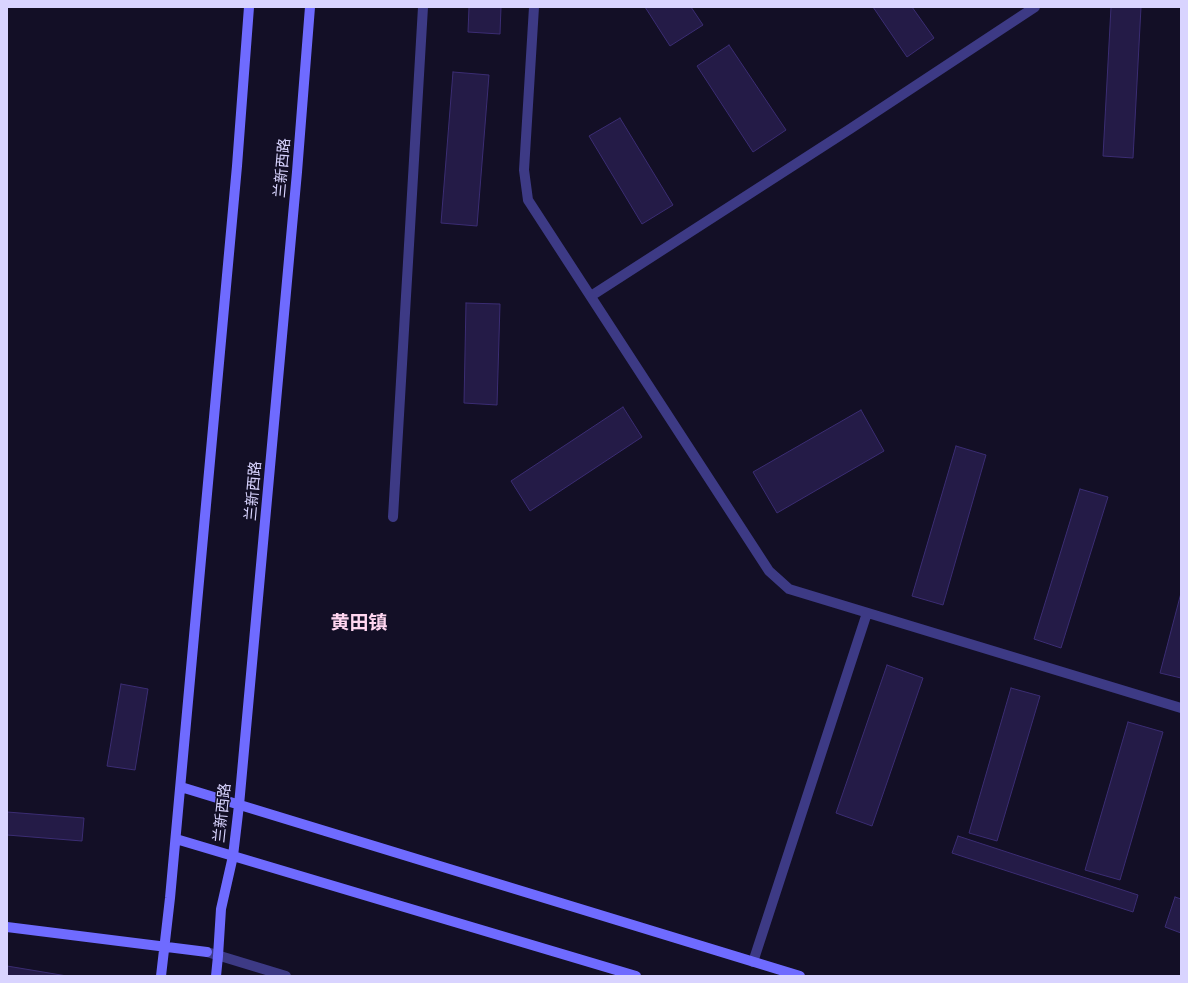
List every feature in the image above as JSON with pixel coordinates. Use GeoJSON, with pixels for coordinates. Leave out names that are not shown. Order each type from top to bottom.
{"type":"FeatureCollection","features":[{"type":"Feature","properties":{"kind":"main road"},"geometry":{"type":"LineString","coordinates":[[161,976],[176,839],[234,198],[249,7]]}},
{"type":"Feature","properties":{"kind":"main road","name":"兰新西路"},"geometry":{"type":"LineString","coordinates":[[216,976],[221,909],[233,856],[239,805],[296,188],[310,7]]}},
{"type":"Feature","properties":{"kind":"main road"},"geometry":{"type":"LineString","coordinates":[[180,787],[800,976]]}},
{"type":"Feature","properties":{"kind":"main road"},"geometry":{"type":"LineString","coordinates":[[176,839],[636,976]]}},
{"type":"Feature","properties":{"kind":"main road"},"geometry":{"type":"LineString","coordinates":[[7,927],[206,952]]}},
{"type":"Feature","properties":{"kind":"street"},"geometry":{"type":"LineString","coordinates":[[393,517],[423,7]]}},
{"type":"Feature","properties":{"kind":"street"},"geometry":{"type":"LineString","coordinates":[[534,7],[524,170],[528,200],[769,571],[790,589],[1181,708]]}},
{"type":"Feature","properties":{"kind":"street"},"geometry":{"type":"LineString","coordinates":[[591,296],[856,125],[1034,7]]}},
{"type":"Feature","properties":{"kind":"street"},"geometry":{"type":"LineString","coordinates":[[753,962],[867,613]]}},
{"type":"Feature","properties":{"kind":"street"},"geometry":{"type":"LineString","coordinates":[[206,952],[286,976]]}},
{"type":"Feature","properties":{"kind":"building"},"geometry":{"type":"Polygon","coordinates":[[[469,7],[501,7],[500,34],[468,32],[469,7]]]}},
{"type":"Feature","properties":{"kind":"building"},"geometry":{"type":"Polygon","coordinates":[[[645,7],[691,7],[703,25],[670,46],[645,7]]]}},
{"type":"Feature","properties":{"kind":"building"},"geometry":{"type":"Polygon","coordinates":[[[873,7],[912,7],[934,38],[907,57],[873,7]]]}},
{"type":"Feature","properties":{"kind":"building"},"geometry":{"type":"Polygon","coordinates":[[[1111,7],[1141,7],[1133,158],[1103,156],[1111,7]]]}},
{"type":"Feature","properties":{"kind":"building"},"geometry":{"type":"Polygon","coordinates":[[[729,45],[786,130],[753,152],[697,66],[729,45]]]}},
{"type":"Feature","properties":{"kind":"building"},"geometry":{"type":"Polygon","coordinates":[[[453,72],[489,75],[477,226],[441,223],[453,72]]]}},
{"type":"Feature","properties":{"kind":"building"},"geometry":{"type":"Polygon","coordinates":[[[620,118],[673,205],[642,224],[589,136],[620,118]]]}},
{"type":"Feature","properties":{"kind":"building"},"geometry":{"type":"Polygon","coordinates":[[[466,303],[500,304],[497,405],[464,403],[466,303]]]}},
{"type":"Feature","properties":{"kind":"building"},"geometry":{"type":"Polygon","coordinates":[[[623,407],[642,437],[530,511],[511,481],[623,407]]]}},
{"type":"Feature","properties":{"kind":"building"},"geometry":{"type":"Polygon","coordinates":[[[861,410],[884,451],[777,513],[753,472],[861,410]]]}},
{"type":"Feature","properties":{"kind":"building"},"geometry":{"type":"Polygon","coordinates":[[[956,446],[986,455],[943,605],[912,596],[956,446]]]}},
{"type":"Feature","properties":{"kind":"building"},"geometry":{"type":"Polygon","coordinates":[[[1080,489],[1108,497],[1061,648],[1034,639],[1080,489]]]}},
{"type":"Feature","properties":{"kind":"building"},"geometry":{"type":"Polygon","coordinates":[[[1181,593],[1181,678],[1160,673],[1181,593]]]}},
{"type":"Feature","properties":{"kind":"building"},"geometry":{"type":"Polygon","coordinates":[[[887,665],[923,678],[872,826],[836,813],[887,665]]]}},
{"type":"Feature","properties":{"kind":"building"},"geometry":{"type":"Polygon","coordinates":[[[121,684],[148,689],[135,770],[107,766],[121,684]]]}},
{"type":"Feature","properties":{"kind":"building"},"geometry":{"type":"Polygon","coordinates":[[[1011,688],[1040,696],[997,841],[969,833],[1011,688]]]}},
{"type":"Feature","properties":{"kind":"building"},"geometry":{"type":"Polygon","coordinates":[[[1128,722],[1163,732],[1120,880],[1085,870],[1128,722]]]}},
{"type":"Feature","properties":{"kind":"building"},"geometry":{"type":"Polygon","coordinates":[[[7,812],[84,818],[82,841],[7,835],[7,812]]]}},
{"type":"Feature","properties":{"kind":"building"},"geometry":{"type":"Polygon","coordinates":[[[958,836],[1138,895],[1133,912],[952,853],[958,836]]]}},
{"type":"Feature","properties":{"kind":"building"},"geometry":{"type":"Polygon","coordinates":[[[1175,897],[1181,899],[1181,933],[1165,927],[1175,897]]]}},
{"type":"Feature","properties":{"kind":"building"},"geometry":{"type":"Polygon","coordinates":[[[7,966],[67,976],[7,976],[7,966]]]}},
{"type":"Feature","properties":{"kind":"district","name":"黄田镇"},"geometry":{"type":"Point","coordinates":[359,623]}}]}
